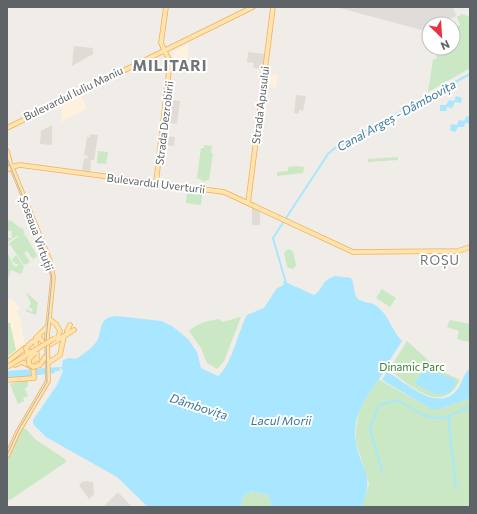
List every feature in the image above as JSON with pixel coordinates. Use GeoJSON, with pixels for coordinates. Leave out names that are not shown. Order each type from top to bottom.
{"type":"FeatureCollection","features":[{"type":"Feature","properties":{"kind":"main road","name":"Strada Dezrobirii"},"geometry":{"type":"LineString","coordinates":[[156,183],[171,62],[164,50],[166,7]]}},
{"type":"Feature","properties":{"kind":"main road","name":"Bulevardul Iuliu Maniu"},"geometry":{"type":"LineString","coordinates":[[220,22],[247,7]]}},
{"type":"Feature","properties":{"kind":"main road","name":"Bulevardul Iuliu Maniu"},"geometry":{"type":"LineString","coordinates":[[7,128],[191,36],[253,7]]}},
{"type":"Feature","properties":{"kind":"main road","name":"Strada Apusului"},"geometry":{"type":"LineString","coordinates":[[248,203],[273,11]]}},
{"type":"Feature","properties":{"kind":"main road","name":"Bulevardul Iuliu Maniu"},"geometry":{"type":"LineString","coordinates":[[7,125],[164,50]]}},
{"type":"Feature","properties":{"kind":"main road","name":"Șoseaua Virtuții"},"geometry":{"type":"LineString","coordinates":[[7,151],[9,164],[50,268],[51,284],[46,357]]}},
{"type":"Feature","properties":{"kind":"main road","name":"Bulevardul Uverturii"},"geometry":{"type":"LineString","coordinates":[[9,164],[222,191],[348,250],[366,252],[462,250],[470,247]]}},
{"type":"Feature","properties":{"kind":"main road","name":"Șoseaua Virtuții"},"geometry":{"type":"LineString","coordinates":[[9,164],[51,264],[53,282],[49,319],[44,343],[48,364],[48,375]]}},
{"type":"Feature","properties":{"kind":"main road"},"geometry":{"type":"LineString","coordinates":[[49,319],[60,331],[66,333]]}},
{"type":"Feature","properties":{"kind":"main road"},"geometry":{"type":"LineString","coordinates":[[7,362],[53,323]]}},
{"type":"Feature","properties":{"kind":"main road"},"geometry":{"type":"LineString","coordinates":[[51,344],[72,328]]}},
{"type":"Feature","properties":{"kind":"main road"},"geometry":{"type":"LineString","coordinates":[[57,338],[60,331]]}},
{"type":"Feature","properties":{"kind":"main road"},"geometry":{"type":"LineString","coordinates":[[16,365],[66,333]]}},
{"type":"Feature","properties":{"kind":"main road"},"geometry":{"type":"LineString","coordinates":[[7,368],[21,362],[33,368],[48,364],[60,355],[66,333]]}},
{"type":"Feature","properties":{"kind":"main road"},"geometry":{"type":"LineString","coordinates":[[40,334],[43,335],[44,343]]}},
{"type":"Feature","properties":{"kind":"main road"},"geometry":{"type":"LineString","coordinates":[[35,352],[29,352],[26,350],[26,347],[40,338],[44,343]]}},
{"type":"Feature","properties":{"kind":"main road"},"geometry":{"type":"LineString","coordinates":[[7,368],[58,341],[62,345]]}},
{"type":"Feature","properties":{"kind":"main road"},"geometry":{"type":"LineString","coordinates":[[28,345],[36,343],[37,359],[33,360]]}},
{"type":"Feature","properties":{"kind":"main road"},"geometry":{"type":"LineString","coordinates":[[7,380],[34,377],[33,360],[28,345]]}},
{"type":"Feature","properties":{"kind":"main road"},"geometry":{"type":"LineString","coordinates":[[33,368],[29,364],[28,360],[35,352]]}},
{"type":"Feature","properties":{"kind":"main road"},"geometry":{"type":"LineString","coordinates":[[46,357],[48,364]]}},
{"type":"Feature","properties":{"kind":"main road"},"geometry":{"type":"LineString","coordinates":[[40,365],[46,357]]}},
{"type":"Feature","properties":{"kind":"main road"},"geometry":{"type":"LineString","coordinates":[[7,451],[16,431],[44,385],[48,375]]}},
{"type":"Feature","properties":{"kind":"main road"},"geometry":{"type":"LineString","coordinates":[[7,456],[18,432],[47,386],[48,375]]}},
{"type":"Feature","properties":{"kind":"shaded area"},"geometry":{"type":"Polygon","coordinates":[[[336,7],[453,7],[456,16],[421,16],[421,30],[336,7]]]}},
{"type":"Feature","properties":{"kind":"shaded area"},"geometry":{"type":"Polygon","coordinates":[[[189,44],[187,63],[181,67],[180,70],[172,69],[174,51],[189,44]]]}},
{"type":"Feature","properties":{"kind":"shaded area"},"geometry":{"type":"Polygon","coordinates":[[[74,46],[93,48],[93,54],[72,66],[74,46]]]}},
{"type":"Feature","properties":{"kind":"shaded area"},"geometry":{"type":"Polygon","coordinates":[[[248,52],[265,54],[263,69],[253,68],[254,63],[247,62],[248,52]]]}},
{"type":"Feature","properties":{"kind":"shaded area"},"geometry":{"type":"Polygon","coordinates":[[[270,74],[278,75],[276,88],[268,87],[270,74]]]}},
{"type":"Feature","properties":{"kind":"shaded area"},"geometry":{"type":"Polygon","coordinates":[[[81,95],[87,109],[61,122],[62,111],[59,106],[81,95]]]}},
{"type":"Feature","properties":{"kind":"shaded area"},"geometry":{"type":"Polygon","coordinates":[[[296,95],[306,96],[303,111],[299,110],[299,114],[294,113],[296,95]]]}},
{"type":"Feature","properties":{"kind":"shaded area"},"geometry":{"type":"Polygon","coordinates":[[[168,100],[180,101],[177,124],[165,122],[168,100]]]}},
{"type":"Feature","properties":{"kind":"shaded area"},"geometry":{"type":"Polygon","coordinates":[[[52,125],[52,145],[40,144],[41,131],[52,125]]]}},
{"type":"Feature","properties":{"kind":"shaded area"},"geometry":{"type":"Polygon","coordinates":[[[90,134],[98,135],[94,160],[91,160],[90,172],[82,170],[84,158],[87,159],[88,156],[84,155],[87,137],[90,137],[90,134]]]}},
{"type":"Feature","properties":{"kind":"shaded area"},"geometry":{"type":"Polygon","coordinates":[[[164,136],[175,137],[174,146],[163,145],[164,136]]]}},
{"type":"Feature","properties":{"kind":"shaded area"},"geometry":{"type":"Polygon","coordinates":[[[252,206],[260,209],[260,225],[252,225],[252,206]]]}},
{"type":"Feature","properties":{"kind":"shaded area"},"geometry":{"type":"Polygon","coordinates":[[[7,299],[13,300],[20,308],[17,312],[20,317],[25,347],[7,360],[7,299]]]}},
{"type":"Feature","properties":{"kind":"shaded area"},"geometry":{"type":"Polygon","coordinates":[[[82,482],[93,482],[94,494],[89,499],[79,485],[82,482]]]}},
{"type":"Feature","properties":{"kind":"shaded area"},"geometry":{"type":"Polygon","coordinates":[[[118,492],[132,507],[103,507],[118,492]]]}},
{"type":"Feature","properties":{"kind":"green space"},"geometry":{"type":"Polygon","coordinates":[[[461,14],[470,17],[470,68],[428,92],[433,60],[437,58],[436,56],[461,56],[461,14]]]}},
{"type":"Feature","properties":{"kind":"green space"},"geometry":{"type":"Polygon","coordinates":[[[204,145],[212,146],[211,153],[213,153],[209,180],[206,180],[206,182],[197,178],[201,148],[204,148],[204,145]]]}},
{"type":"Feature","properties":{"kind":"green space"},"geometry":{"type":"Polygon","coordinates":[[[98,151],[108,152],[106,164],[97,163],[98,151]]]}},
{"type":"Feature","properties":{"kind":"green space"},"geometry":{"type":"Polygon","coordinates":[[[398,157],[398,160],[368,162],[368,159],[398,157]]]}},
{"type":"Feature","properties":{"kind":"green space"},"geometry":{"type":"Polygon","coordinates":[[[288,167],[304,167],[303,173],[277,176],[277,172],[288,171],[288,167]]]}},
{"type":"Feature","properties":{"kind":"green space"},"geometry":{"type":"Polygon","coordinates":[[[187,189],[203,191],[201,205],[186,203],[187,189]]]}},
{"type":"Feature","properties":{"kind":"green space"},"geometry":{"type":"Polygon","coordinates":[[[7,220],[10,220],[20,228],[22,227],[25,234],[23,235],[26,236],[37,256],[33,259],[27,251],[24,253],[30,262],[24,265],[9,243],[18,237],[17,236],[7,242],[7,238],[12,238],[11,230],[7,232],[7,220]]]}},
{"type":"Feature","properties":{"kind":"green space"},"geometry":{"type":"Polygon","coordinates":[[[288,249],[293,251],[296,265],[293,269],[287,267],[284,253],[288,249]]]}},
{"type":"Feature","properties":{"kind":"green space"},"geometry":{"type":"Polygon","coordinates":[[[7,252],[13,264],[12,266],[14,265],[15,267],[19,265],[14,263],[12,259],[16,255],[24,267],[21,274],[11,270],[7,282],[7,252]]]}},
{"type":"Feature","properties":{"kind":"green space"},"geometry":{"type":"Polygon","coordinates":[[[382,289],[396,298],[390,307],[376,298],[382,289]]]}},
{"type":"Feature","properties":{"kind":"green space"},"geometry":{"type":"Polygon","coordinates":[[[26,292],[38,303],[36,315],[25,311],[28,309],[31,312],[33,309],[28,307],[31,304],[26,292]]]}},
{"type":"Feature","properties":{"kind":"green space"},"geometry":{"type":"Polygon","coordinates":[[[241,317],[224,361],[217,369],[207,363],[201,348],[189,331],[199,324],[219,319],[222,322],[241,317]]]}},
{"type":"Feature","properties":{"kind":"green space"},"geometry":{"type":"Polygon","coordinates":[[[450,320],[470,324],[470,342],[457,339],[459,331],[447,327],[450,320]]]}},
{"type":"Feature","properties":{"kind":"green space"},"geometry":{"type":"Polygon","coordinates":[[[7,323],[10,323],[16,350],[7,357],[7,323]]]}},
{"type":"Feature","properties":{"kind":"green space","name":"Dinamic Parc"},"geometry":{"type":"Polygon","coordinates":[[[407,341],[439,370],[460,380],[453,391],[444,396],[435,397],[416,390],[389,370],[407,341]]]}},
{"type":"Feature","properties":{"kind":"green space"},"geometry":{"type":"Polygon","coordinates":[[[28,379],[28,386],[25,389],[28,396],[23,398],[24,401],[18,404],[10,384],[28,379]]]}},
{"type":"Feature","properties":{"kind":"green space"},"geometry":{"type":"Polygon","coordinates":[[[378,379],[431,409],[440,409],[470,398],[470,507],[362,507],[369,484],[356,442],[356,428],[360,408],[378,379]]]}},
{"type":"Feature","properties":{"kind":"green space"},"geometry":{"type":"Polygon","coordinates":[[[22,428],[26,429],[36,440],[65,459],[66,462],[10,500],[7,499],[7,460],[22,428]]]}},
{"type":"Feature","properties":{"kind":"green space"},"geometry":{"type":"Polygon","coordinates":[[[250,491],[268,495],[271,503],[270,507],[240,507],[243,497],[250,491]]]}},
{"type":"Feature","properties":{"kind":"water"},"geometry":{"type":"Polygon","coordinates":[[[456,96],[462,98],[461,103],[455,102],[452,108],[447,107],[446,111],[440,111],[440,105],[446,105],[449,100],[454,101],[456,96]]]}},
{"type":"Feature","properties":{"kind":"water"},"geometry":{"type":"Polygon","coordinates":[[[470,116],[470,124],[465,123],[464,127],[458,127],[455,132],[450,130],[451,124],[457,125],[459,120],[464,121],[466,117],[470,116]]]}},
{"type":"Feature","properties":{"kind":"water","name":"Lacul Morii"},"geometry":{"type":"Polygon","coordinates":[[[335,276],[351,278],[356,297],[378,307],[402,341],[363,403],[356,421],[356,442],[367,479],[366,495],[362,507],[270,507],[271,503],[268,495],[251,491],[243,497],[240,507],[148,507],[117,477],[46,437],[33,424],[33,420],[57,385],[63,371],[60,367],[62,367],[63,360],[69,358],[75,359],[90,349],[99,337],[103,322],[110,317],[116,316],[161,321],[172,326],[188,339],[197,352],[201,368],[218,376],[227,365],[247,315],[264,308],[277,288],[284,285],[283,281],[314,295],[327,280],[335,276]]]}},
{"type":"Feature","properties":{"kind":"water"},"geometry":{"type":"Polygon","coordinates":[[[426,365],[440,374],[455,379],[455,384],[449,392],[440,395],[415,383],[426,365]]]}},
{"type":"Feature","properties":{"kind":"water"},"geometry":{"type":"Polygon","coordinates":[[[60,367],[60,371],[55,371],[55,373],[7,379],[8,371],[60,367]]]}},
{"type":"Feature","properties":{"kind":"water"},"geometry":{"type":"Polygon","coordinates":[[[470,368],[470,398],[440,409],[431,409],[382,380],[387,372],[411,388],[430,397],[439,399],[448,397],[456,391],[470,368]]]}},
{"type":"Feature","properties":{"kind":"waterway","name":"Canal Argeș - Dâmbovița"},"geometry":{"type":"LineString","coordinates":[[286,283],[273,238],[328,154],[335,148],[470,74]]}},
{"type":"Feature","properties":{"kind":"waterway"},"geometry":{"type":"LineString","coordinates":[[382,472],[370,428],[379,405],[398,400],[421,414],[434,418],[447,417],[470,407]]}},
{"type":"Feature","properties":{"kind":"waterway"},"geometry":{"type":"LineString","coordinates":[[448,416],[449,423]]}},
{"type":"Feature","properties":{"kind":"waterway"},"geometry":{"type":"LineString","coordinates":[[449,425],[456,489]]}},
{"type":"Feature","properties":{"kind":"tram line"},"geometry":{"type":"LineString","coordinates":[[7,158],[49,261],[52,279],[46,340],[47,382],[19,429],[7,455]]}},
{"type":"Feature","properties":{"kind":"district","name":"MILITARI"},"geometry":{"type":"Point","coordinates":[170,65]}},
{"type":"Feature","properties":{"kind":"district","name":"ROȘU"},"geometry":{"type":"Point","coordinates":[440,260]}},
{"type":"Feature","properties":{"kind":"water label","name":"Dâmbovița"},"geometry":{"type":"Point","coordinates":[199,406]}}]}
